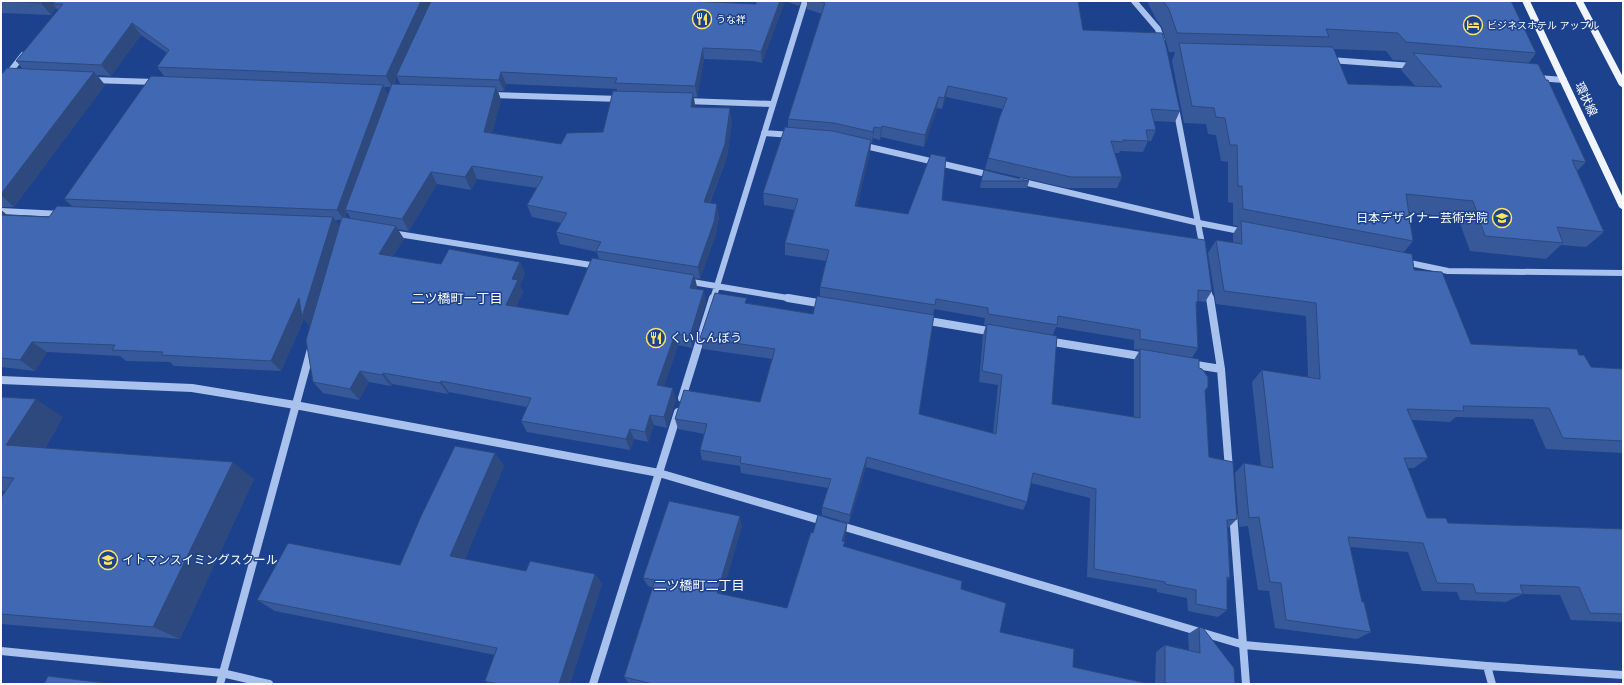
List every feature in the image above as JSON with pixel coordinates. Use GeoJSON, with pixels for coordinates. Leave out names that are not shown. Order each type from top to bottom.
{"type":"FeatureCollection","features":[{"type":"Feature","properties":{"kind":"main road","name":"環状線"},"geometry":{"type":"LineString","coordinates":[[1526,1],[1623,207]]}},
{"type":"Feature","properties":{"kind":"main road"},"geometry":{"type":"LineString","coordinates":[[1579,1],[1623,85]]}},
{"type":"Feature","properties":{"kind":"street"},"geometry":{"type":"LineString","coordinates":[[593,684],[805,1]]}},
{"type":"Feature","properties":{"kind":"street"},"geometry":{"type":"LineString","coordinates":[[1134,1],[1158,29],[1164,49]]}},
{"type":"Feature","properties":{"kind":"street"},"geometry":{"type":"LineString","coordinates":[[1,83],[4,76],[28,50]]}},
{"type":"Feature","properties":{"kind":"street"},"geometry":{"type":"LineString","coordinates":[[1326,60],[1422,67]]}},
{"type":"Feature","properties":{"kind":"street"},"geometry":{"type":"LineString","coordinates":[[4,76],[14,77]]}},
{"type":"Feature","properties":{"kind":"street"},"geometry":{"type":"LineString","coordinates":[[1530,77],[1564,80]]}},
{"type":"Feature","properties":{"kind":"street"},"geometry":{"type":"LineString","coordinates":[[85,80],[165,83]]}},
{"type":"Feature","properties":{"kind":"street"},"geometry":{"type":"LineString","coordinates":[[487,95],[629,99]]}},
{"type":"Feature","properties":{"kind":"street"},"geometry":{"type":"LineString","coordinates":[[677,101],[773,104]]}},
{"type":"Feature","properties":{"kind":"street"},"geometry":{"type":"LineString","coordinates":[[1175,102],[1199,222],[1204,260]]}},
{"type":"Feature","properties":{"kind":"street"},"geometry":{"type":"LineString","coordinates":[[764,132],[803,136]]}},
{"type":"Feature","properties":{"kind":"street"},"geometry":{"type":"LineString","coordinates":[[856,144],[997,176]]}},
{"type":"Feature","properties":{"kind":"street"},"geometry":{"type":"LineString","coordinates":[[1012,180],[1252,233]]}},
{"type":"Feature","properties":{"kind":"street"},"geometry":{"type":"LineString","coordinates":[[1,211],[72,214]]}},
{"type":"Feature","properties":{"kind":"street"},"geometry":{"type":"LineString","coordinates":[[386,232],[602,267]]}},
{"type":"Feature","properties":{"kind":"street"},"geometry":{"type":"LineString","coordinates":[[1397,261],[1448,271],[1623,273]]}},
{"type":"Feature","properties":{"kind":"street"},"geometry":{"type":"LineString","coordinates":[[678,280],[832,305]]}},
{"type":"Feature","properties":{"kind":"street"},"geometry":{"type":"LineString","coordinates":[[1208,283],[1220,369],[1230,480]]}},
{"type":"Feature","properties":{"kind":"street"},"geometry":{"type":"LineString","coordinates":[[918,319],[1002,333]]}},
{"type":"Feature","properties":{"kind":"street"},"geometry":{"type":"LineString","coordinates":[[220,684],[294,405],[314,338]]}},
{"type":"Feature","properties":{"kind":"street"},"geometry":{"type":"LineString","coordinates":[[1040,340],[1153,358]]}},
{"type":"Feature","properties":{"kind":"street"},"geometry":{"type":"LineString","coordinates":[[1183,363],[1220,369]]}},
{"type":"Feature","properties":{"kind":"street"},"geometry":{"type":"LineString","coordinates":[[1,380],[192,388],[294,405],[659,473],[1244,644],[1487,666],[1623,675]]}},
{"type":"Feature","properties":{"kind":"street"},"geometry":{"type":"LineString","coordinates":[[1232,503],[1246,684]]}},
{"type":"Feature","properties":{"kind":"street"},"geometry":{"type":"LineString","coordinates":[[1,651],[222,673],[269,684]]}},
{"type":"Feature","properties":{"kind":"street"},"geometry":{"type":"LineString","coordinates":[[1487,666],[1492,684]]}},
{"type":"Feature","properties":{"kind":"building"},"geometry":{"type":"Polygon","coordinates":[[[1,1],[43,1],[41,3],[1,1]]]}},
{"type":"Feature","properties":{"kind":"building"},"geometry":{"type":"Polygon","coordinates":[[[55,1],[421,1],[386,76],[157,67],[169,50],[132,23],[101,65],[16,61],[63,4],[53,4],[55,1]]]}},
{"type":"Feature","properties":{"kind":"building"},"geometry":{"type":"Polygon","coordinates":[[[431,1],[685,1],[756,4],[756,1],[780,1],[761,52],[752,50],[703,48],[695,86],[615,83],[617,78],[501,72],[499,80],[396,76],[431,1]]]}},
{"type":"Feature","properties":{"kind":"building"},"geometry":{"type":"Polygon","coordinates":[[[818,1],[1078,1],[1083,30],[1162,33],[1180,111],[1151,109],[1156,130],[1146,130],[1148,141],[1111,141],[1122,177],[1071,177],[988,158],[999,119],[1007,98],[948,86],[944,98],[939,97],[925,135],[882,126],[881,128],[874,127],[873,132],[834,123],[788,119],[825,3],[818,1]]]}},
{"type":"Feature","properties":{"kind":"building"},"geometry":{"type":"Polygon","coordinates":[[[1163,1],[1511,1],[1536,53],[1406,42],[1398,33],[1326,29],[1329,37],[1177,33],[1169,9],[1163,1]]]}},
{"type":"Feature","properties":{"kind":"building"},"geometry":{"type":"Polygon","coordinates":[[[1179,43],[1333,47],[1348,84],[1442,87],[1413,53],[1538,64],[1546,80],[1548,80],[1586,162],[1572,160],[1604,232],[1557,227],[1563,243],[1485,236],[1473,201],[1406,194],[1413,241],[1243,209],[1242,186],[1238,186],[1237,145],[1230,145],[1225,118],[1216,117],[1214,108],[1192,106],[1179,43]]]}},
{"type":"Feature","properties":{"kind":"building"},"geometry":{"type":"Polygon","coordinates":[[[7,68],[94,72],[1,194],[1,75],[7,68]]]}},
{"type":"Feature","properties":{"kind":"building"},"geometry":{"type":"Polygon","coordinates":[[[151,76],[383,85],[337,210],[64,199],[151,76]]]}},
{"type":"Feature","properties":{"kind":"building"},"geometry":{"type":"Polygon","coordinates":[[[392,84],[496,87],[484,132],[561,144],[567,133],[603,132],[613,91],[693,93],[691,107],[730,108],[725,144],[704,202],[717,204],[714,222],[698,267],[596,251],[601,242],[556,232],[567,213],[527,205],[543,177],[472,166],[465,177],[431,172],[402,219],[345,210],[392,84]]]}},
{"type":"Feature","properties":{"kind":"building"},"geometry":{"type":"Polygon","coordinates":[[[785,127],[833,131],[871,140],[855,206],[908,214],[931,154],[946,157],[942,200],[1205,240],[1212,291],[1198,290],[1198,302],[1196,302],[1198,348],[1140,339],[1140,330],[1058,316],[1057,325],[988,314],[988,308],[936,299],[935,305],[820,287],[829,250],[785,243],[798,199],[763,193],[785,127]]]}},
{"type":"Feature","properties":{"kind":"building"},"geometry":{"type":"Polygon","coordinates":[[[984,170],[1029,181],[981,181],[984,170]]]}},
{"type":"Feature","properties":{"kind":"building"},"geometry":{"type":"Polygon","coordinates":[[[57,206],[333,217],[302,317],[299,298],[271,361],[161,355],[163,352],[112,350],[115,345],[32,342],[20,360],[1,358],[1,215],[49,217],[57,206]]]}},
{"type":"Feature","properties":{"kind":"building"},"geometry":{"type":"Polygon","coordinates":[[[342,217],[396,226],[379,254],[441,264],[449,249],[520,262],[512,279],[518,280],[506,305],[568,315],[592,258],[694,275],[690,288],[704,290],[690,336],[675,334],[657,385],[673,388],[664,417],[650,415],[645,432],[630,429],[626,439],[521,421],[531,398],[441,381],[440,383],[383,373],[382,375],[360,371],[350,389],[313,382],[306,340],[342,217]]]}},
{"type":"Feature","properties":{"kind":"building"},"geometry":{"type":"Polygon","coordinates":[[[1241,221],[1412,254],[1414,270],[1442,272],[1471,344],[1577,349],[1579,355],[1584,355],[1591,367],[1623,369],[1623,441],[1563,438],[1549,408],[1463,406],[1464,411],[1407,409],[1428,458],[1404,458],[1427,518],[1446,518],[1448,523],[1623,529],[1623,614],[1590,613],[1579,587],[1520,585],[1523,594],[1476,593],[1473,584],[1437,583],[1423,543],[1348,537],[1362,602],[1364,602],[1371,632],[1286,620],[1281,583],[1270,582],[1259,517],[1249,518],[1244,463],[1273,468],[1262,370],[1320,379],[1316,303],[1224,291],[1216,240],[1242,244],[1241,221]]]}},
{"type":"Feature","properties":{"kind":"building"},"geometry":{"type":"Polygon","coordinates":[[[715,293],[747,298],[745,303],[813,314],[817,296],[934,315],[919,414],[996,434],[1002,375],[982,371],[987,324],[1057,336],[1052,404],[1140,418],[1140,349],[1199,359],[1199,368],[1202,369],[1208,377],[1208,387],[1205,390],[1209,457],[1233,462],[1237,519],[1227,520],[1230,578],[1227,577],[1227,610],[1196,604],[1196,590],[1165,584],[1165,582],[1094,569],[1096,489],[1033,473],[1027,502],[867,457],[850,515],[822,507],[831,479],[740,463],[741,457],[700,450],[707,424],[675,419],[684,390],[760,402],[775,349],[700,338],[715,293]]]}},
{"type":"Feature","properties":{"kind":"building"},"geometry":{"type":"Polygon","coordinates":[[[1,397],[36,399],[6,445],[233,462],[153,627],[1,614],[1,498],[14,478],[1,477],[1,397]]]}},
{"type":"Feature","properties":{"kind":"building"},"geometry":{"type":"Polygon","coordinates":[[[455,446],[495,453],[450,556],[526,571],[530,561],[595,574],[559,684],[499,684],[485,681],[497,648],[257,600],[288,543],[400,565],[422,514],[455,446]]]}},
{"type":"Feature","properties":{"kind":"building"},"geometry":{"type":"Polygon","coordinates":[[[669,501],[740,516],[717,593],[787,608],[811,532],[813,533],[818,515],[847,524],[842,541],[845,542],[843,546],[962,581],[961,589],[1006,603],[1000,632],[1074,649],[1073,667],[1150,684],[653,684],[624,677],[655,580],[643,578],[669,501]]]}},
{"type":"Feature","properties":{"kind":"building"},"geometry":{"type":"Polygon","coordinates":[[[1199,627],[1203,628],[1234,668],[1235,684],[1165,684],[1165,645],[1200,653],[1199,627]]]}},
{"type":"Feature","properties":{"kind":"building"},"geometry":{"type":"Polygon","coordinates":[[[48,676],[112,684],[44,684],[48,676]]]}},
{"type":"Feature","properties":{"kind":"place","name":"うな祥"},"geometry":{"type":"Point","coordinates":[702,19]}},
{"type":"Feature","properties":{"kind":"place","name":"ビジネスホテル アップル"},"geometry":{"type":"Point","coordinates":[1473,25]}},
{"type":"Feature","properties":{"kind":"place","name":"日本デザイナー芸術学院"},"geometry":{"type":"Point","coordinates":[1502,218]}},
{"type":"Feature","properties":{"kind":"place","name":"くいしんぼう"},"geometry":{"type":"Point","coordinates":[656,338]}},
{"type":"Feature","properties":{"kind":"place","name":"イトマンスイミングスクール"},"geometry":{"type":"Point","coordinates":[108,560]}},
{"type":"Feature","properties":{"kind":"district","name":"二ツ橋町一丁目"},"geometry":{"type":"Point","coordinates":[457,298]}},
{"type":"Feature","properties":{"kind":"district","name":"二ツ橋町二丁目"},"geometry":{"type":"Point","coordinates":[699,585]}}]}
